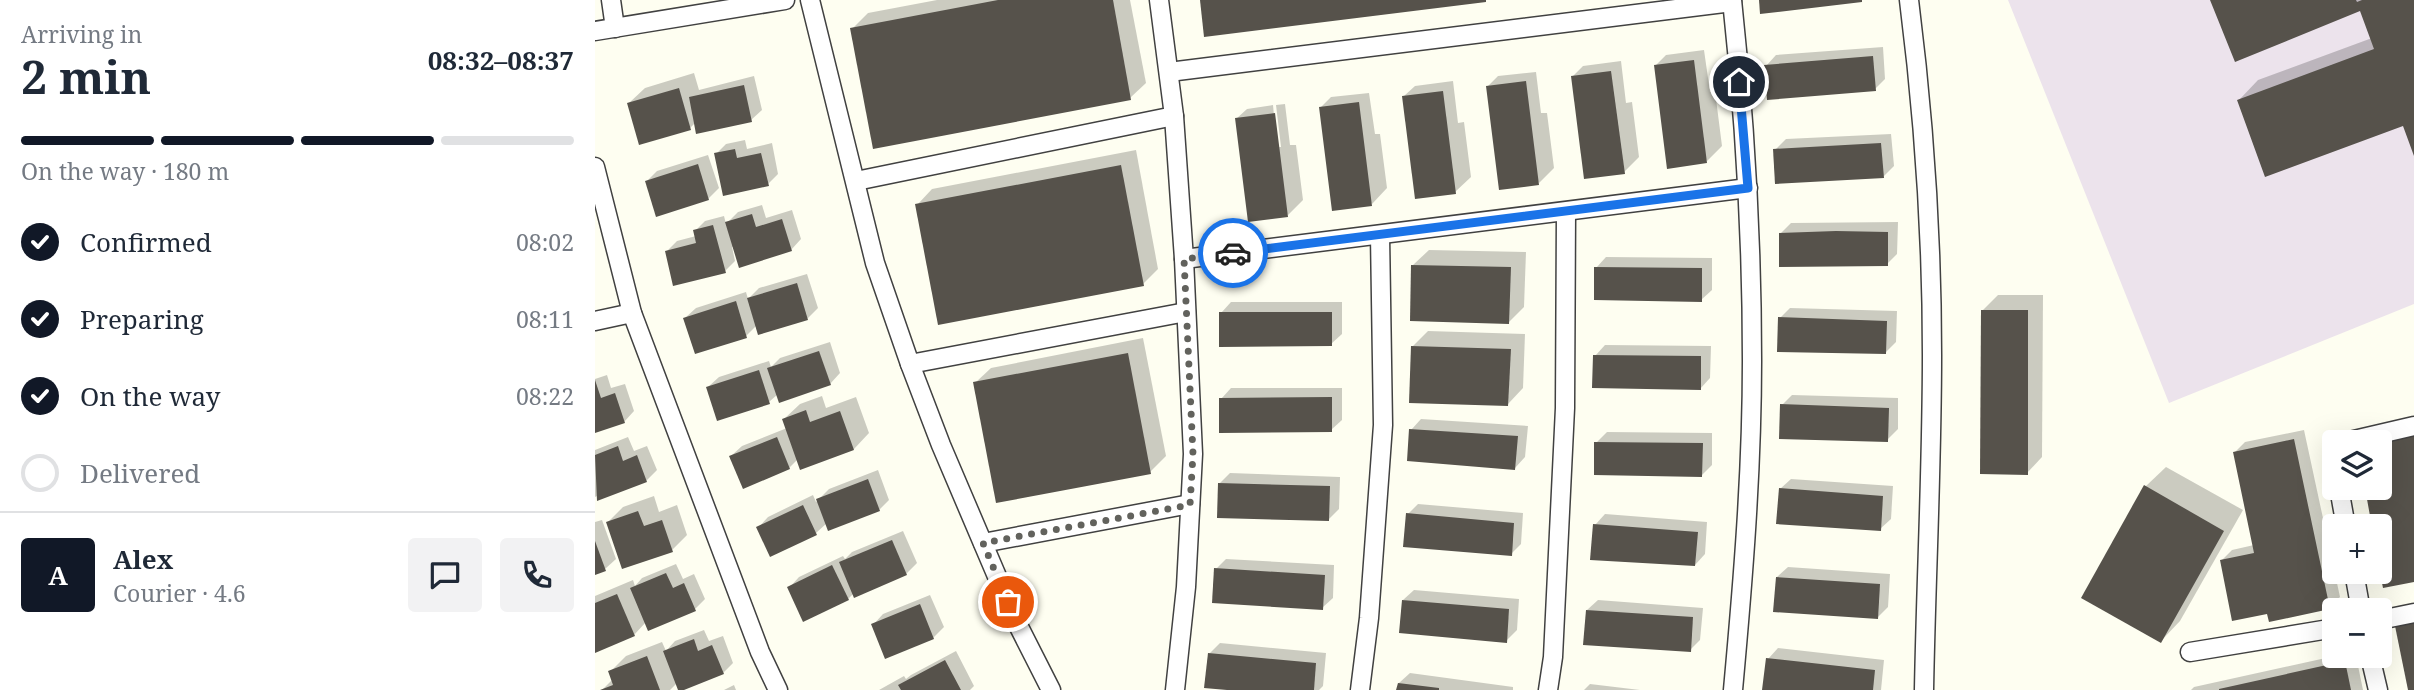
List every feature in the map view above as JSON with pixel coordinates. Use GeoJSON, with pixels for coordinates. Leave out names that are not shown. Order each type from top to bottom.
{"type":"FeatureCollection","features":[{"type":"Feature","properties":{"kind":"street"},"geometry":{"type":"LineString","coordinates":[[611,0],[615,29]]}},
{"type":"Feature","properties":{"kind":"street"},"geometry":{"type":"LineString","coordinates":[[595,31],[785,0]]}},
{"type":"Feature","properties":{"kind":"street"},"geometry":{"type":"LineString","coordinates":[[810,0],[875,263],[910,364],[1016,621],[1051,690]]}},
{"type":"Feature","properties":{"kind":"street"},"geometry":{"type":"LineString","coordinates":[[1159,0],[1174,116],[1193,454],[1186,587],[1175,690]]}},
{"type":"Feature","properties":{"kind":"street"},"geometry":{"type":"LineString","coordinates":[[1909,0],[1926,159],[1932,355],[1924,690]]}},
{"type":"Feature","properties":{"kind":"street"},"geometry":{"type":"LineString","coordinates":[[1169,72],[1732,1],[1748,188],[1752,362],[1746,545],[1733,690]]}},
{"type":"Feature","properties":{"kind":"street"},"geometry":{"type":"LineString","coordinates":[[856,181],[1174,116]]}},
{"type":"Feature","properties":{"kind":"street"},"geometry":{"type":"LineString","coordinates":[[595,167],[632,313],[760,652],[778,690]]}},
{"type":"Feature","properties":{"kind":"street"},"geometry":{"type":"LineString","coordinates":[[1184,259],[1748,188]]}},
{"type":"Feature","properties":{"kind":"street"},"geometry":{"type":"LineString","coordinates":[[1548,690],[1553,657],[1565,408],[1566,212]]}},
{"type":"Feature","properties":{"kind":"street"},"geometry":{"type":"LineString","coordinates":[[1360,690],[1369,618],[1383,425],[1380,235]]}},
{"type":"Feature","properties":{"kind":"street"},"geometry":{"type":"LineString","coordinates":[[910,364],[1186,312]]}},
{"type":"Feature","properties":{"kind":"street"},"geometry":{"type":"LineString","coordinates":[[595,321],[632,313]]}},
{"type":"Feature","properties":{"kind":"street"},"geometry":{"type":"LineString","coordinates":[[2392,431],[2414,426]]}},
{"type":"Feature","properties":{"kind":"street"},"geometry":{"type":"LineString","coordinates":[[983,543],[1190,505]]}},
{"type":"Feature","properties":{"kind":"street"},"geometry":{"type":"LineString","coordinates":[[2392,618],[2414,613]]}},
{"type":"Feature","properties":{"kind":"street"},"geometry":{"type":"LineString","coordinates":[[2190,652],[2322,630]]}},
{"type":"Feature","properties":{"kind":"street"},"geometry":{"type":"LineString","coordinates":[[2373,668],[2378,690]]}},
{"type":"Feature","properties":{"kind":"shaded area"},"geometry":{"type":"Polygon","coordinates":[[[2008,0],[2414,0],[2414,304],[2169,403],[2008,0]]]}},
{"type":"Feature","properties":{"kind":"building"},"geometry":{"type":"Polygon","coordinates":[[[998,0],[1113,0],[1131,100],[873,149],[850,28],[998,0]]]}},
{"type":"Feature","properties":{"kind":"building"},"geometry":{"type":"Polygon","coordinates":[[[1200,0],[1486,0],[1486,2],[1204,37],[1200,0]]]}},
{"type":"Feature","properties":{"kind":"building"},"geometry":{"type":"Polygon","coordinates":[[[1759,0],[1862,0],[1862,2],[1760,14],[1759,0]]]}},
{"type":"Feature","properties":{"kind":"building"},"geometry":{"type":"Polygon","coordinates":[[[2210,0],[2414,0],[2414,156],[2403,126],[2265,177],[2237,100],[2374,49],[2360,11],[2235,62],[2210,0]]]}},
{"type":"Feature","properties":{"kind":"building"},"geometry":{"type":"Polygon","coordinates":[[[1873,56],[1876,91],[1767,100],[1764,65],[1873,56]]]}},
{"type":"Feature","properties":{"kind":"building"},"geometry":{"type":"Polygon","coordinates":[[[1694,60],[1707,163],[1667,169],[1654,65],[1694,60]]]}},
{"type":"Feature","properties":{"kind":"building"},"geometry":{"type":"Polygon","coordinates":[[[1611,71],[1625,174],[1584,179],[1571,76],[1611,71]]]}},
{"type":"Feature","properties":{"kind":"building"},"geometry":{"type":"Polygon","coordinates":[[[1526,81],[1539,185],[1499,190],[1486,86],[1526,81]]]}},
{"type":"Feature","properties":{"kind":"building"},"geometry":{"type":"Polygon","coordinates":[[[744,85],[752,122],[696,134],[689,97],[744,85]]]}},
{"type":"Feature","properties":{"kind":"building"},"geometry":{"type":"Polygon","coordinates":[[[679,88],[691,130],[639,145],[627,103],[679,88]]]}},
{"type":"Feature","properties":{"kind":"building"},"geometry":{"type":"Polygon","coordinates":[[[1443,91],[1456,194],[1415,199],[1402,96],[1443,91]]]}},
{"type":"Feature","properties":{"kind":"building"},"geometry":{"type":"Polygon","coordinates":[[[1359,102],[1372,206],[1332,211],[1319,107],[1359,102]]]}},
{"type":"Feature","properties":{"kind":"building"},"geometry":{"type":"Polygon","coordinates":[[[1275,113],[1288,217],[1248,222],[1235,118],[1275,113]]]}},
{"type":"Feature","properties":{"kind":"building"},"geometry":{"type":"Polygon","coordinates":[[[1881,143],[1884,178],[1775,184],[1773,149],[1881,143]]]}},
{"type":"Feature","properties":{"kind":"building"},"geometry":{"type":"Polygon","coordinates":[[[735,149],[737,158],[761,153],[769,186],[723,196],[714,153],[735,149]]]}},
{"type":"Feature","properties":{"kind":"building"},"geometry":{"type":"Polygon","coordinates":[[[698,164],[709,200],[656,217],[645,181],[698,164]]]}},
{"type":"Feature","properties":{"kind":"building"},"geometry":{"type":"Polygon","coordinates":[[[1121,165],[1144,286],[938,325],[915,204],[1121,165]]]}},
{"type":"Feature","properties":{"kind":"building"},"geometry":{"type":"Polygon","coordinates":[[[752,214],[756,227],[782,219],[792,251],[739,268],[725,222],[752,214]]]}},
{"type":"Feature","properties":{"kind":"building"},"geometry":{"type":"Polygon","coordinates":[[[713,225],[726,273],[673,286],[665,251],[696,243],[693,230],[713,225]]]}},
{"type":"Feature","properties":{"kind":"building"},"geometry":{"type":"Polygon","coordinates":[[[1888,232],[1888,266],[1779,267],[1779,233],[1888,232]]]}},
{"type":"Feature","properties":{"kind":"building"},"geometry":{"type":"Polygon","coordinates":[[[1411,265],[1511,267],[1509,324],[1410,321],[1411,265]]]}},
{"type":"Feature","properties":{"kind":"building"},"geometry":{"type":"Polygon","coordinates":[[[1594,267],[1702,268],[1702,302],[1594,300],[1594,267]]]}},
{"type":"Feature","properties":{"kind":"building"},"geometry":{"type":"Polygon","coordinates":[[[797,283],[808,320],[758,335],[747,298],[797,283]]]}},
{"type":"Feature","properties":{"kind":"building"},"geometry":{"type":"Polygon","coordinates":[[[736,301],[747,338],[695,354],[683,318],[736,301]]]}},
{"type":"Feature","properties":{"kind":"building"},"geometry":{"type":"Polygon","coordinates":[[[1981,310],[2028,310],[2028,475],[1980,474],[1981,310]]]}},
{"type":"Feature","properties":{"kind":"building"},"geometry":{"type":"Polygon","coordinates":[[[1219,312],[1332,312],[1332,346],[1219,347],[1219,312]]]}},
{"type":"Feature","properties":{"kind":"building"},"geometry":{"type":"Polygon","coordinates":[[[1778,317],[1887,321],[1886,354],[1777,352],[1778,317]]]}},
{"type":"Feature","properties":{"kind":"building"},"geometry":{"type":"Polygon","coordinates":[[[1411,346],[1511,349],[1508,406],[1409,403],[1411,346]]]}},
{"type":"Feature","properties":{"kind":"building"},"geometry":{"type":"Polygon","coordinates":[[[819,351],[831,385],[779,403],[767,368],[819,351]]]}},
{"type":"Feature","properties":{"kind":"building"},"geometry":{"type":"Polygon","coordinates":[[[1128,353],[1151,474],[996,503],[973,382],[1128,353]]]}},
{"type":"Feature","properties":{"kind":"building"},"geometry":{"type":"Polygon","coordinates":[[[1593,355],[1701,356],[1701,390],[1592,388],[1593,355]]]}},
{"type":"Feature","properties":{"kind":"building"},"geometry":{"type":"Polygon","coordinates":[[[759,370],[770,404],[717,421],[706,387],[759,370]]]}},
{"type":"Feature","properties":{"kind":"building"},"geometry":{"type":"Polygon","coordinates":[[[595,380],[601,398],[615,393],[625,423],[595,433],[595,380]]]}},
{"type":"Feature","properties":{"kind":"building"},"geometry":{"type":"Polygon","coordinates":[[[1332,397],[1332,432],[1219,433],[1219,398],[1332,397]]]}},
{"type":"Feature","properties":{"kind":"building"},"geometry":{"type":"Polygon","coordinates":[[[1780,404],[1889,408],[1888,442],[1779,439],[1780,404]]]}},
{"type":"Feature","properties":{"kind":"building"},"geometry":{"type":"Polygon","coordinates":[[[806,410],[810,422],[840,411],[854,450],[800,470],[782,419],[806,410]]]}},
{"type":"Feature","properties":{"kind":"building"},"geometry":{"type":"Polygon","coordinates":[[[1409,429],[1518,436],[1515,470],[1407,461],[1409,429]]]}},
{"type":"Feature","properties":{"kind":"building"},"geometry":{"type":"Polygon","coordinates":[[[2414,435],[2414,582],[2383,588],[2382,584],[2392,584],[2392,514],[2370,514],[2367,500],[2392,500],[2392,439],[2414,435]]]}},
{"type":"Feature","properties":{"kind":"building"},"geometry":{"type":"Polygon","coordinates":[[[777,437],[790,469],[743,489],[729,456],[777,437]]]}},
{"type":"Feature","properties":{"kind":"building"},"geometry":{"type":"Polygon","coordinates":[[[2294,439],[2322,571],[2322,584],[2325,584],[2328,598],[2322,598],[2322,611],[2269,622],[2267,614],[2232,621],[2220,560],[2254,553],[2233,452],[2294,439]]]}},
{"type":"Feature","properties":{"kind":"building"},"geometry":{"type":"Polygon","coordinates":[[[1594,442],[1703,443],[1702,477],[1594,475],[1594,442]]]}},
{"type":"Feature","properties":{"kind":"building"},"geometry":{"type":"Polygon","coordinates":[[[618,446],[623,461],[637,455],[647,482],[597,501],[595,455],[618,446]]]}},
{"type":"Feature","properties":{"kind":"building"},"geometry":{"type":"Polygon","coordinates":[[[868,479],[880,511],[828,531],[816,499],[868,479]]]}},
{"type":"Feature","properties":{"kind":"building"},"geometry":{"type":"Polygon","coordinates":[[[1218,483],[1330,486],[1329,521],[1217,518],[1218,483]]]}},
{"type":"Feature","properties":{"kind":"building"},"geometry":{"type":"Polygon","coordinates":[[[2144,485],[2224,531],[2161,643],[2081,598],[2144,485]]]}},
{"type":"Feature","properties":{"kind":"building"},"geometry":{"type":"Polygon","coordinates":[[[1779,488],[1883,496],[1881,531],[1776,524],[1779,488]]]}},
{"type":"Feature","properties":{"kind":"building"},"geometry":{"type":"Polygon","coordinates":[[[803,505],[817,535],[770,557],[756,527],[803,505]]]}},
{"type":"Feature","properties":{"kind":"building"},"geometry":{"type":"Polygon","coordinates":[[[638,511],[644,526],[662,520],[673,552],[622,569],[606,522],[638,511]]]}},
{"type":"Feature","properties":{"kind":"building"},"geometry":{"type":"Polygon","coordinates":[[[1406,513],[1514,523],[1512,556],[1403,547],[1406,513]]]}},
{"type":"Feature","properties":{"kind":"building"},"geometry":{"type":"Polygon","coordinates":[[[1593,524],[1698,532],[1695,566],[1590,560],[1593,524]]]}},
{"type":"Feature","properties":{"kind":"building"},"geometry":{"type":"Polygon","coordinates":[[[892,540],[907,575],[854,598],[839,562],[892,540]]]}},
{"type":"Feature","properties":{"kind":"building"},"geometry":{"type":"Polygon","coordinates":[[[595,541],[606,571],[595,575],[595,541]]]}},
{"type":"Feature","properties":{"kind":"building"},"geometry":{"type":"Polygon","coordinates":[[[832,565],[849,600],[803,622],[787,587],[832,565]]]}},
{"type":"Feature","properties":{"kind":"building"},"geometry":{"type":"Polygon","coordinates":[[[1214,568],[1325,575],[1323,610],[1212,603],[1214,568]]]}},
{"type":"Feature","properties":{"kind":"building"},"geometry":{"type":"Polygon","coordinates":[[[666,573],[673,588],[684,583],[696,611],[648,631],[630,588],[666,573]]]}},
{"type":"Feature","properties":{"kind":"building"},"geometry":{"type":"Polygon","coordinates":[[[1776,577],[1880,584],[1878,619],[1773,612],[1776,577]]]}},
{"type":"Feature","properties":{"kind":"building"},"geometry":{"type":"Polygon","coordinates":[[[617,594],[635,636],[595,653],[595,603],[617,594]]]}},
{"type":"Feature","properties":{"kind":"building"},"geometry":{"type":"Polygon","coordinates":[[[1402,600],[1509,609],[1507,643],[1399,633],[1402,600]]]}},
{"type":"Feature","properties":{"kind":"building"},"geometry":{"type":"Polygon","coordinates":[[[920,604],[934,639],[885,659],[871,624],[920,604]]]}},
{"type":"Feature","properties":{"kind":"building"},"geometry":{"type":"Polygon","coordinates":[[[1586,610],[1693,617],[1691,652],[1583,645],[1586,610]]]}},
{"type":"Feature","properties":{"kind":"building"},"geometry":{"type":"Polygon","coordinates":[[[2414,622],[2414,690],[2408,690],[2395,626],[2414,622]]]}},
{"type":"Feature","properties":{"kind":"building"},"geometry":{"type":"Polygon","coordinates":[[[694,639],[698,651],[712,645],[724,674],[678,690],[663,651],[694,639]]]}},
{"type":"Feature","properties":{"kind":"building"},"geometry":{"type":"Polygon","coordinates":[[[1208,653],[1316,663],[1314,690],[1204,688],[1208,653]]]}},
{"type":"Feature","properties":{"kind":"building"},"geometry":{"type":"Polygon","coordinates":[[[647,656],[660,690],[600,690],[613,685],[608,671],[647,656]]]}},
{"type":"Feature","properties":{"kind":"building"},"geometry":{"type":"Polygon","coordinates":[[[1766,658],[1875,670],[1873,690],[1762,690],[1766,658]]]}},
{"type":"Feature","properties":{"kind":"building"},"geometry":{"type":"Polygon","coordinates":[[[945,660],[961,690],[901,690],[898,685],[945,660]]]}},
{"type":"Feature","properties":{"kind":"building"},"geometry":{"type":"Polygon","coordinates":[[[2322,666],[2346,668],[2351,690],[2219,690],[2322,666]]]}},
{"type":"Feature","properties":{"kind":"building"},"geometry":{"type":"Polygon","coordinates":[[[1398,683],[1439,688],[1439,690],[1396,690],[1398,683]]]}},
{"type":"Feature","properties":{"kind":"way so far"},"geometry":{"type":"LineString","coordinates":[[1008,602],[983,543],[1190,505],[1193,454],[1184,259],[1233,253]]}},
{"type":"Feature","properties":{"kind":"route"},"geometry":{"type":"LineString","coordinates":[[1233,253],[1748,188],[1739,82]]}}]}
